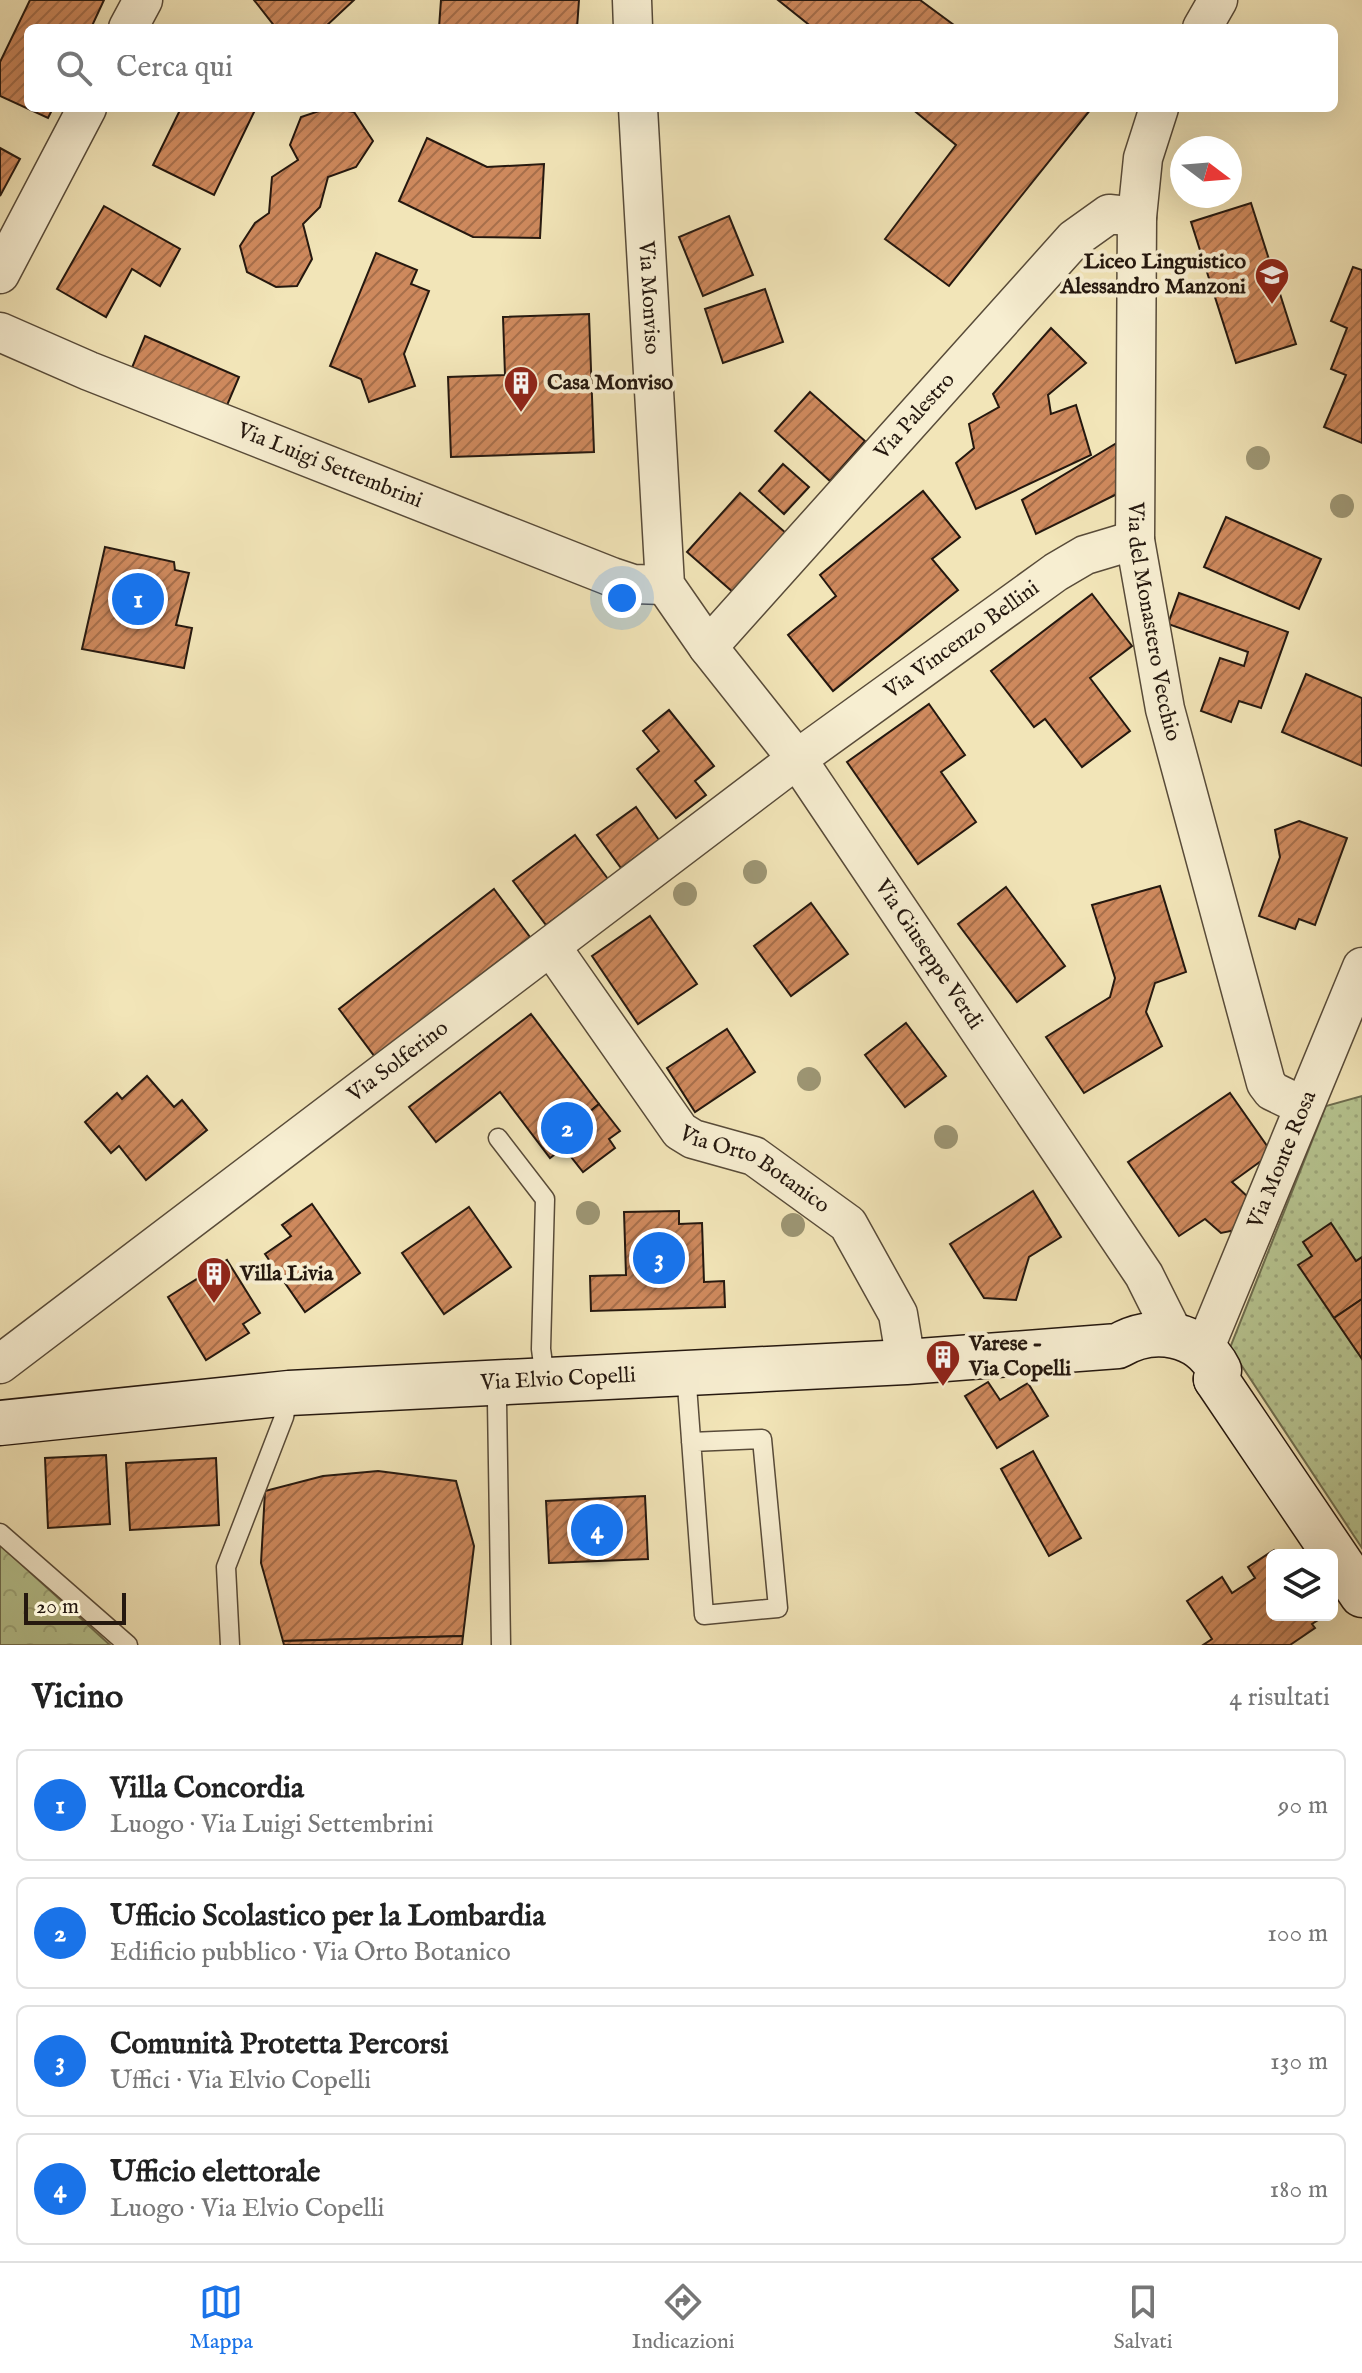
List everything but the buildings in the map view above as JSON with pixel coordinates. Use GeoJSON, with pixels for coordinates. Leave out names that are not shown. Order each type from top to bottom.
{"type":"FeatureCollection","features":[{"type":"Feature","properties":{"kind":"main road","name":"Via Elvio Copelli"},"geometry":{"type":"LineString","coordinates":[[0,1423],[289,1393],[906,1362],[1118,1346],[1142,1335],[1198,1355]]}},
{"type":"Feature","properties":{"kind":"main road","name":"Via Elvio Copelli"},"geometry":{"type":"LineString","coordinates":[[1118,1346],[1131,1352],[1181,1358],[1198,1355]]}},
{"type":"Feature","properties":{"kind":"main road","name":"Via Giuseppe Verdi"},"geometry":{"type":"LineString","coordinates":[[1198,1355],[1362,1595]]}},
{"type":"Feature","properties":{"kind":"street"},"geometry":{"type":"LineString","coordinates":[[130,24],[143,0]]}},
{"type":"Feature","properties":{"kind":"street"},"geometry":{"type":"LineString","coordinates":[[632,0],[633,24]]}},
{"type":"Feature","properties":{"kind":"street"},"geometry":{"type":"LineString","coordinates":[[1204,24],[1218,0]]}},
{"type":"Feature","properties":{"kind":"street"},"geometry":{"type":"LineString","coordinates":[[0,274],[85,112]]}},
{"type":"Feature","properties":{"kind":"street","name":"Via Monviso"},"geometry":{"type":"LineString","coordinates":[[638,112],[665,585]]}},
{"type":"Feature","properties":{"kind":"street","name":"Via del Monastero Vecchio"},"geometry":{"type":"LineString","coordinates":[[1158,112],[1143,158],[1137,217],[1135,540],[1165,709],[1266,1083],[1272,1091],[1303,1106]]}},
{"type":"Feature","properties":{"kind":"street","name":"Via Palestro"},"geometry":{"type":"LineString","coordinates":[[708,647],[1074,239],[1109,214],[1137,217]]}},
{"type":"Feature","properties":{"kind":"street","name":"Via Luigi Settembrini"},"geometry":{"type":"LineString","coordinates":[[0,332],[89,371],[612,577],[633,584],[665,585]]}},
{"type":"Feature","properties":{"kind":"street","name":"Via Vincenzo Bellini"},"geometry":{"type":"LineString","coordinates":[[797,759],[1056,572],[1085,555],[1135,540]]}},
{"type":"Feature","properties":{"kind":"street","name":"Via Giuseppe Verdi"},"geometry":{"type":"LineString","coordinates":[[665,585],[708,647],[797,759],[1198,1355]]}},
{"type":"Feature","properties":{"kind":"street","name":"Via Solferino"},"geometry":{"type":"LineString","coordinates":[[0,1364],[552,948],[797,759]]}},
{"type":"Feature","properties":{"kind":"street","name":"Via Orto Botanico"},"geometry":{"type":"LineString","coordinates":[[552,948],[680,1131],[693,1139],[754,1156],[848,1224],[898,1314],[906,1362]]}},
{"type":"Feature","properties":{"kind":"street","name":"Via Monte Rosa"},"geometry":{"type":"LineString","coordinates":[[1198,1355],[1362,967]]}},
{"type":"Feature","properties":{"kind":"lane"},"geometry":{"type":"LineString","coordinates":[[498,1138],[545,1199],[541,1349],[545,1379]]}},
{"type":"Feature","properties":{"kind":"lane"},"geometry":{"type":"LineString","coordinates":[[686,1372],[691,1442],[704,1615],[778,1608],[762,1439],[691,1442]]}},
{"type":"Feature","properties":{"kind":"lane"},"geometry":{"type":"LineString","coordinates":[[489,1383],[497,1402],[501,1645]]}},
{"type":"Feature","properties":{"kind":"lane"},"geometry":{"type":"LineString","coordinates":[[230,1645],[226,1567],[284,1417],[289,1393]]}},
{"type":"Feature","properties":{"kind":"lane"},"geometry":{"type":"LineString","coordinates":[[0,1533],[128,1645]]}},
{"type":"Feature","properties":{"kind":"green space"},"geometry":{"type":"Polygon","coordinates":[[[1362,1096],[1362,1548],[1230,1348],[1326,1106],[1362,1096]]]}},
{"type":"Feature","properties":{"kind":"green space"},"geometry":{"type":"Polygon","coordinates":[[[0,1545],[110,1645],[0,1645],[0,1545]]]}},
{"type":"Feature","properties":{"kind":"place","name":"Liceo Linguistico Alessandro Manzoni"},"geometry":{"type":"Point","coordinates":[1272,306]}},
{"type":"Feature","properties":{"kind":"place","name":"Casa Monviso"},"geometry":{"type":"Point","coordinates":[521,414]}},
{"type":"Feature","properties":{"kind":"place","name":"Villa Concordia"},"geometry":{"type":"Point","coordinates":[138,599]}},
{"type":"Feature","properties":{"kind":"place","name":"Ufficio Scolastico per la Lombardia"},"geometry":{"type":"Point","coordinates":[567,1128]}},
{"type":"Feature","properties":{"kind":"place","name":"Comunità Protetta Percorsi"},"geometry":{"type":"Point","coordinates":[659,1258]}},
{"type":"Feature","properties":{"kind":"place","name":"Villa Livia"},"geometry":{"type":"Point","coordinates":[214,1305]}},
{"type":"Feature","properties":{"kind":"place","name":"Varese - Via Copelli"},"geometry":{"type":"Point","coordinates":[943,1388]}},
{"type":"Feature","properties":{"kind":"place","name":"Ufficio elettorale"},"geometry":{"type":"Point","coordinates":[597,1530]}}]}
